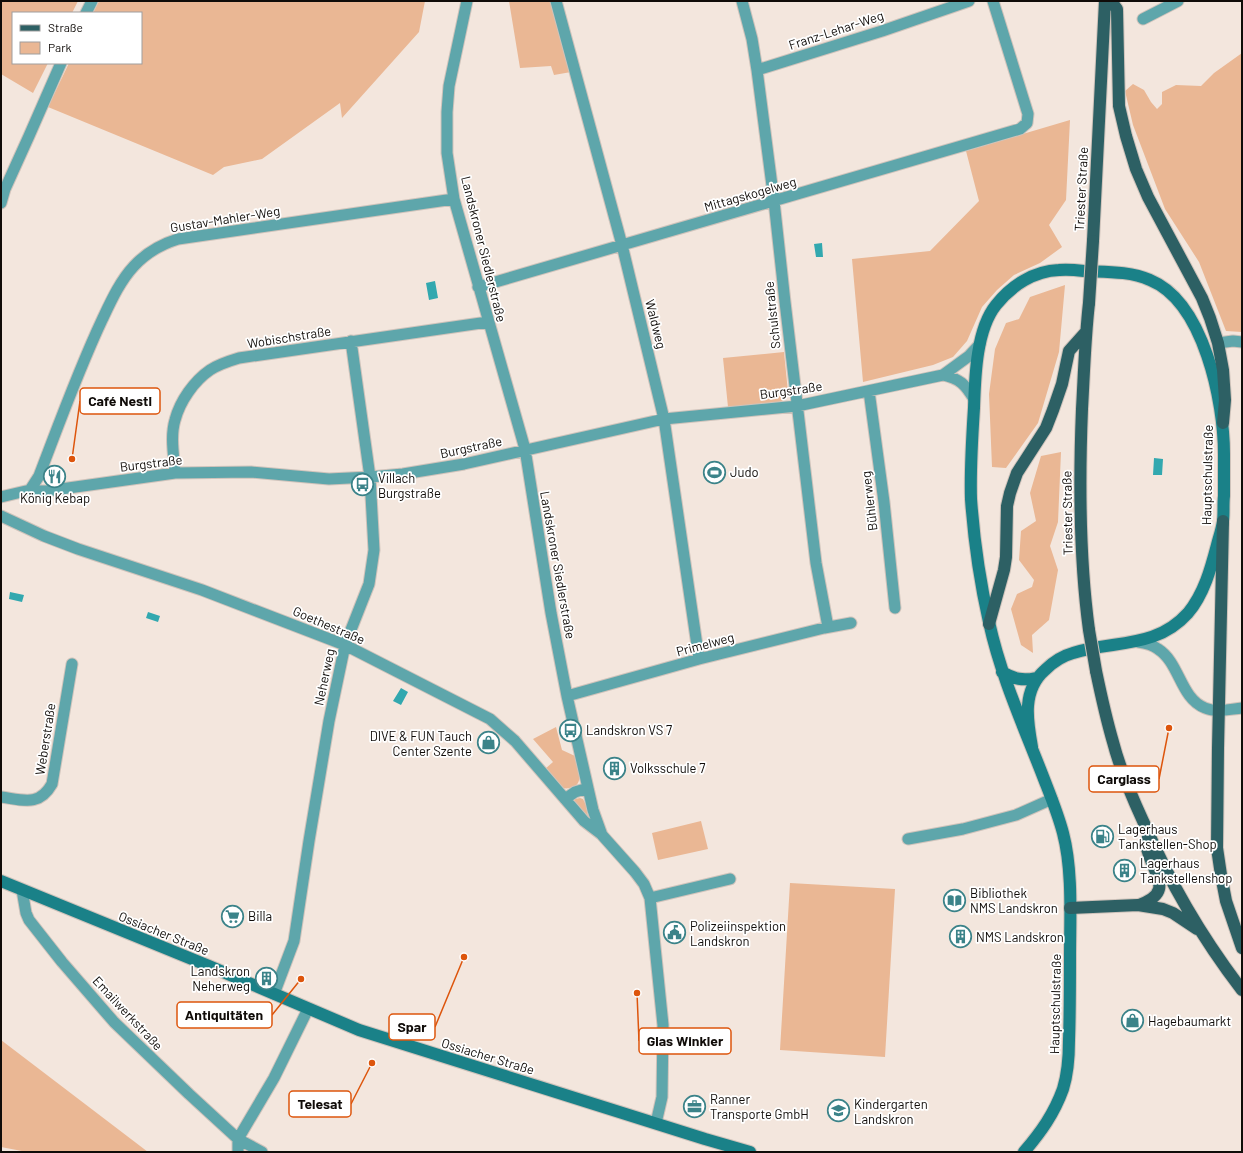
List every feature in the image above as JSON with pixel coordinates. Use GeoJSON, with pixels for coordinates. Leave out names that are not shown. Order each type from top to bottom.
{"type":"FeatureCollection","features":[{"type":"Feature","properties":{"kind":"main road","name":"Triester Straße"},"geometry":{"type":"LineString","coordinates":[[1105,1],[1093,241],[1089,303],[1085,332],[1080,454],[1082,558],[1089,630],[1104,707],[1113,742],[1129,788],[1148,832],[1179,895],[1200,932],[1219,961],[1242,990]]}},
{"type":"Feature","properties":{"kind":"main road"},"geometry":{"type":"LineString","coordinates":[[1111,1],[1117,9],[1118,106],[1136,169],[1148,197],[1202,298],[1210,318],[1218,343],[1223,370],[1225,400],[1223,423]]}},
{"type":"Feature","properties":{"kind":"main road","name":"Hauptschulstraße"},"geometry":{"type":"LineString","coordinates":[[1024,1152],[1054,1112],[1064,1085],[1068,1060],[1071,1015],[1070,908],[1067,852],[1064,835],[1052,799],[1002,672],[989,624],[974,539],[971,497],[971,463],[974,399],[980,344],[986,323],[998,302],[1016,285],[1036,275],[1058,270],[1132,274],[1147,278],[1160,285],[1173,297],[1186,311],[1196,327],[1203,344],[1212,372],[1223,423],[1223,521],[1211,569],[1196,602],[1186,615],[1173,626],[1158,635],[1138,642],[1075,652],[1053,662],[1036,678],[1030,693],[1027,707],[1027,724],[1032,747]]}},
{"type":"Feature","properties":{"kind":"main road"},"geometry":{"type":"LineString","coordinates":[[989,624],[1005,563],[1007,506],[1010,493],[1017,473],[1046,428],[1064,378],[1070,351],[1085,332]]}},
{"type":"Feature","properties":{"kind":"main road"},"geometry":{"type":"LineString","coordinates":[[1223,521],[1217,848],[1226,901],[1242,948]]}},
{"type":"Feature","properties":{"kind":"main road"},"geometry":{"type":"LineString","coordinates":[[1002,672],[1011,678],[1019,680],[1036,678]]}},
{"type":"Feature","properties":{"kind":"main road"},"geometry":{"type":"LineString","coordinates":[[1138,905],[1153,899],[1157,895],[1160,888],[1157,875],[1147,851],[1148,832]]}},
{"type":"Feature","properties":{"kind":"main road","name":"Ossiacher Straße"},"geometry":{"type":"LineString","coordinates":[[1,881],[359,1030],[656,1124],[719,1148],[750,1152]]}},
{"type":"Feature","properties":{"kind":"main road"},"geometry":{"type":"LineString","coordinates":[[1070,908],[1138,905],[1163,909],[1173,913],[1200,932]]}},
{"type":"Feature","properties":{"kind":"street"},"geometry":{"type":"LineString","coordinates":[[86,12],[92,1]]}},
{"type":"Feature","properties":{"kind":"street","name":"Landskroner Siedlerstraße"},"geometry":{"type":"LineString","coordinates":[[467,1],[449,86],[447,112],[447,153],[454,199],[524,449],[551,613],[593,810],[602,835],[635,872],[644,884],[650,898],[663,1025],[662,1097],[656,1124]]}},
{"type":"Feature","properties":{"kind":"street","name":"Waldweg"},"geometry":{"type":"LineString","coordinates":[[556,1],[622,245],[664,418],[699,659]]}},
{"type":"Feature","properties":{"kind":"street","name":"Schulstraße"},"geometry":{"type":"LineString","coordinates":[[742,1],[752,39],[757,70],[774,201],[816,563],[828,627]]}},
{"type":"Feature","properties":{"kind":"street","name":"Franz-Lehar-Weg"},"geometry":{"type":"LineString","coordinates":[[757,70],[882,31],[969,1]]}},
{"type":"Feature","properties":{"kind":"street","name":"Mittagskogelweg"},"geometry":{"type":"LineString","coordinates":[[478,287],[1020,129],[1027,123],[1028,114],[993,1]]}},
{"type":"Feature","properties":{"kind":"street"},"geometry":{"type":"LineString","coordinates":[[1143,19],[1178,1]]}},
{"type":"Feature","properties":{"kind":"street"},"geometry":{"type":"LineString","coordinates":[[1,203],[5,189],[61,64]]}},
{"type":"Feature","properties":{"kind":"street","name":"Gustav-Mahler-Weg"},"geometry":{"type":"LineString","coordinates":[[30,490],[39,476],[90,346],[111,300],[134,266],[145,256],[166,243],[178,239],[454,199]]}},
{"type":"Feature","properties":{"kind":"street","name":"Wobischstraße"},"geometry":{"type":"LineString","coordinates":[[175,473],[173,438],[175,420],[181,405],[188,393],[199,380],[210,370],[224,363],[239,358],[488,322]]}},
{"type":"Feature","properties":{"kind":"street","name":"Neherweg"},"geometry":{"type":"LineString","coordinates":[[274,994],[294,941],[328,728],[345,645],[369,584],[374,550],[370,477],[351,341]]}},
{"type":"Feature","properties":{"kind":"street"},"geometry":{"type":"LineString","coordinates":[[1218,343],[1233,341],[1242,342]]}},
{"type":"Feature","properties":{"kind":"street","name":"Burgstraße"},"geometry":{"type":"LineString","coordinates":[[1,497],[30,490],[47,491],[175,473],[251,472],[329,479],[403,474],[499,456],[524,449],[664,418],[797,406],[943,375],[969,356],[980,344]]}},
{"type":"Feature","properties":{"kind":"street"},"geometry":{"type":"LineString","coordinates":[[943,375],[953,377],[961,382],[968,388],[974,399]]}},
{"type":"Feature","properties":{"kind":"street","name":"Bühlerweg"},"geometry":{"type":"LineString","coordinates":[[869,391],[884,502],[895,608]]}},
{"type":"Feature","properties":{"kind":"street","name":"Goethestraße"},"geometry":{"type":"LineString","coordinates":[[1,516],[44,536],[78,549],[202,590],[345,645],[490,719],[515,741],[584,821],[602,835]]}},
{"type":"Feature","properties":{"kind":"street","name":"Primelweg"},"geometry":{"type":"LineString","coordinates":[[568,696],[699,659],[828,627],[851,623]]}},
{"type":"Feature","properties":{"kind":"street"},"geometry":{"type":"LineString","coordinates":[[1138,642],[1151,644],[1159,649],[1168,658],[1188,694],[1197,704],[1206,709],[1219,711],[1242,708]]}},
{"type":"Feature","properties":{"kind":"street","name":"Weberstraße"},"geometry":{"type":"LineString","coordinates":[[1,797],[26,801],[36,800],[46,794],[52,784],[72,664]]}},
{"type":"Feature","properties":{"kind":"street"},"geometry":{"type":"LineString","coordinates":[[565,799],[575,792],[588,788]]}},
{"type":"Feature","properties":{"kind":"street"},"geometry":{"type":"LineString","coordinates":[[908,839],[963,829],[1016,815],[1052,799]]}},
{"type":"Feature","properties":{"kind":"street"},"geometry":{"type":"LineString","coordinates":[[650,898],[730,879]]}},
{"type":"Feature","properties":{"kind":"street","name":"Emailwerkstraße"},"geometry":{"type":"LineString","coordinates":[[22,890],[26,913],[29,920],[62,962],[114,1022],[238,1139],[262,1152]]}},
{"type":"Feature","properties":{"kind":"street"},"geometry":{"type":"LineString","coordinates":[[238,1152],[238,1139],[274,1078],[308,1009]]}},
{"type":"Feature","properties":{"kind":"green space"},"geometry":{"type":"Polygon","coordinates":[[[1,1],[78,1],[72,12],[12,12],[12,64],[48,64],[33,93],[1,74],[1,1]]]}},
{"type":"Feature","properties":{"kind":"green space"},"geometry":{"type":"Polygon","coordinates":[[[99,1],[425,1],[419,32],[342,118],[340,103],[262,159],[224,167],[213,175],[48,107],[69,64],[142,64],[142,12],[94,12],[99,1]]]}},
{"type":"Feature","properties":{"kind":"green space"},"geometry":{"type":"Polygon","coordinates":[[[509,1],[551,1],[571,72],[554,75],[551,66],[520,68],[509,1]]]}},
{"type":"Feature","properties":{"kind":"green space"},"geometry":{"type":"Polygon","coordinates":[[[1242,53],[1242,332],[1226,331],[1199,262],[1165,209],[1133,125],[1125,91],[1133,84],[1144,90],[1157,109],[1162,104],[1162,92],[1176,85],[1201,86],[1214,73],[1242,53]]]}},
{"type":"Feature","properties":{"kind":"green space"},"geometry":{"type":"Polygon","coordinates":[[[1070,120],[1066,200],[1049,225],[1062,247],[1040,263],[1014,275],[997,290],[982,307],[967,341],[953,357],[933,365],[863,382],[852,259],[930,251],[979,201],[966,151],[1070,120]]]}},
{"type":"Feature","properties":{"kind":"green space"},"geometry":{"type":"Polygon","coordinates":[[[1065,285],[1059,352],[1038,423],[1006,468],[992,467],[989,394],[995,349],[1006,323],[1019,319],[1030,297],[1065,285]]]}},
{"type":"Feature","properties":{"kind":"green space"},"geometry":{"type":"Polygon","coordinates":[[[784,352],[788,392],[786,398],[781,403],[728,407],[723,358],[784,352]]]}},
{"type":"Feature","properties":{"kind":"green space"},"geometry":{"type":"Polygon","coordinates":[[[1061,452],[1058,522],[1050,546],[1058,570],[1049,620],[1032,635],[1033,653],[1021,645],[1011,609],[1017,594],[1032,587],[1034,580],[1019,560],[1021,531],[1036,521],[1030,493],[1041,456],[1061,452]]]}},
{"type":"Feature","properties":{"kind":"green space"},"geometry":{"type":"Polygon","coordinates":[[[556,727],[562,750],[575,756],[580,775],[578,784],[568,788],[560,786],[545,769],[553,762],[533,739],[556,727]]]}},
{"type":"Feature","properties":{"kind":"green space"},"geometry":{"type":"Polygon","coordinates":[[[575,799],[583,799],[586,805],[587,817],[574,801],[575,799]]]}},
{"type":"Feature","properties":{"kind":"green space"},"geometry":{"type":"Polygon","coordinates":[[[701,821],[708,849],[658,860],[652,833],[701,821]]]}},
{"type":"Feature","properties":{"kind":"green space"},"geometry":{"type":"Polygon","coordinates":[[[790,883],[895,889],[885,1057],[780,1050],[790,883]]]}},
{"type":"Feature","properties":{"kind":"green space"},"geometry":{"type":"Polygon","coordinates":[[[1,1040],[148,1152],[27,1152],[1,1147],[1,1040]]]}},
{"type":"Feature","properties":{"kind":"water"},"geometry":{"type":"Polygon","coordinates":[[[822,243],[823,257],[816,257],[814,244],[822,243]]]}},
{"type":"Feature","properties":{"kind":"water"},"geometry":{"type":"Polygon","coordinates":[[[435,281],[438,298],[429,300],[426,283],[435,281]]]}},
{"type":"Feature","properties":{"kind":"water"},"geometry":{"type":"Polygon","coordinates":[[[1154,458],[1163,459],[1162,475],[1153,475],[1154,458]]]}},
{"type":"Feature","properties":{"kind":"water"},"geometry":{"type":"Polygon","coordinates":[[[10,592],[24,595],[22,602],[9,599],[10,592]]]}},
{"type":"Feature","properties":{"kind":"water"},"geometry":{"type":"Polygon","coordinates":[[[148,612],[160,616],[158,622],[146,618],[148,612]]]}},
{"type":"Feature","properties":{"kind":"water"},"geometry":{"type":"Polygon","coordinates":[[[401,688],[408,692],[401,705],[393,701],[401,688]]]}},
{"type":"Feature","properties":{"kind":"place","name":"Café Nestl"},"geometry":{"type":"Point","coordinates":[72,459]}},
{"type":"Feature","properties":{"kind":"place","name":"Judo"},"geometry":{"type":"Point","coordinates":[714,472]}},
{"type":"Feature","properties":{"kind":"place","name":"König Kebap"},"geometry":{"type":"Point","coordinates":[55,476]}},
{"type":"Feature","properties":{"kind":"place","name":"Villach Burgstraße"},"geometry":{"type":"Point","coordinates":[362,485]}},
{"type":"Feature","properties":{"kind":"place","name":"Carglass"},"geometry":{"type":"Point","coordinates":[1169,728]}},
{"type":"Feature","properties":{"kind":"place","name":"Landskron VS 7"},"geometry":{"type":"Point","coordinates":[571,730]}},
{"type":"Feature","properties":{"kind":"place","name":"DIVE & FUN Tauch Center Szente"},"geometry":{"type":"Point","coordinates":[488,743]}},
{"type":"Feature","properties":{"kind":"place","name":"Volksschule 7"},"geometry":{"type":"Point","coordinates":[615,768]}},
{"type":"Feature","properties":{"kind":"place","name":"Lagerhaus Tankstellen-Shop"},"geometry":{"type":"Point","coordinates":[1103,836]}},
{"type":"Feature","properties":{"kind":"place","name":"Lagerhaus Tankstellenshop"},"geometry":{"type":"Point","coordinates":[1125,870]}},
{"type":"Feature","properties":{"kind":"place","name":"Bibliothek NMS Landskron"},"geometry":{"type":"Point","coordinates":[954,900]}},
{"type":"Feature","properties":{"kind":"place","name":"Billa"},"geometry":{"type":"Point","coordinates":[233,916]}},
{"type":"Feature","properties":{"kind":"place","name":"Polizeiinspektion Landskron"},"geometry":{"type":"Point","coordinates":[674,933]}},
{"type":"Feature","properties":{"kind":"place","name":"NMS Landskron"},"geometry":{"type":"Point","coordinates":[961,937]}},
{"type":"Feature","properties":{"kind":"place","name":"Spar"},"geometry":{"type":"Point","coordinates":[464,957]}},
{"type":"Feature","properties":{"kind":"place","name":"Landskron Neherweg"},"geometry":{"type":"Point","coordinates":[266,978]}},
{"type":"Feature","properties":{"kind":"place","name":"Antiquitäten"},"geometry":{"type":"Point","coordinates":[301,979]}},
{"type":"Feature","properties":{"kind":"place","name":"Glas Winkler"},"geometry":{"type":"Point","coordinates":[637,993]}},
{"type":"Feature","properties":{"kind":"place","name":"Hagebaumarkt"},"geometry":{"type":"Point","coordinates":[1133,1021]}},
{"type":"Feature","properties":{"kind":"place","name":"Telesat"},"geometry":{"type":"Point","coordinates":[372,1063]}},
{"type":"Feature","properties":{"kind":"place","name":"Ranner Transporte GmbH"},"geometry":{"type":"Point","coordinates":[695,1106]}},
{"type":"Feature","properties":{"kind":"place","name":"Kindergarten Landskron"},"geometry":{"type":"Point","coordinates":[838,1111]}}]}
